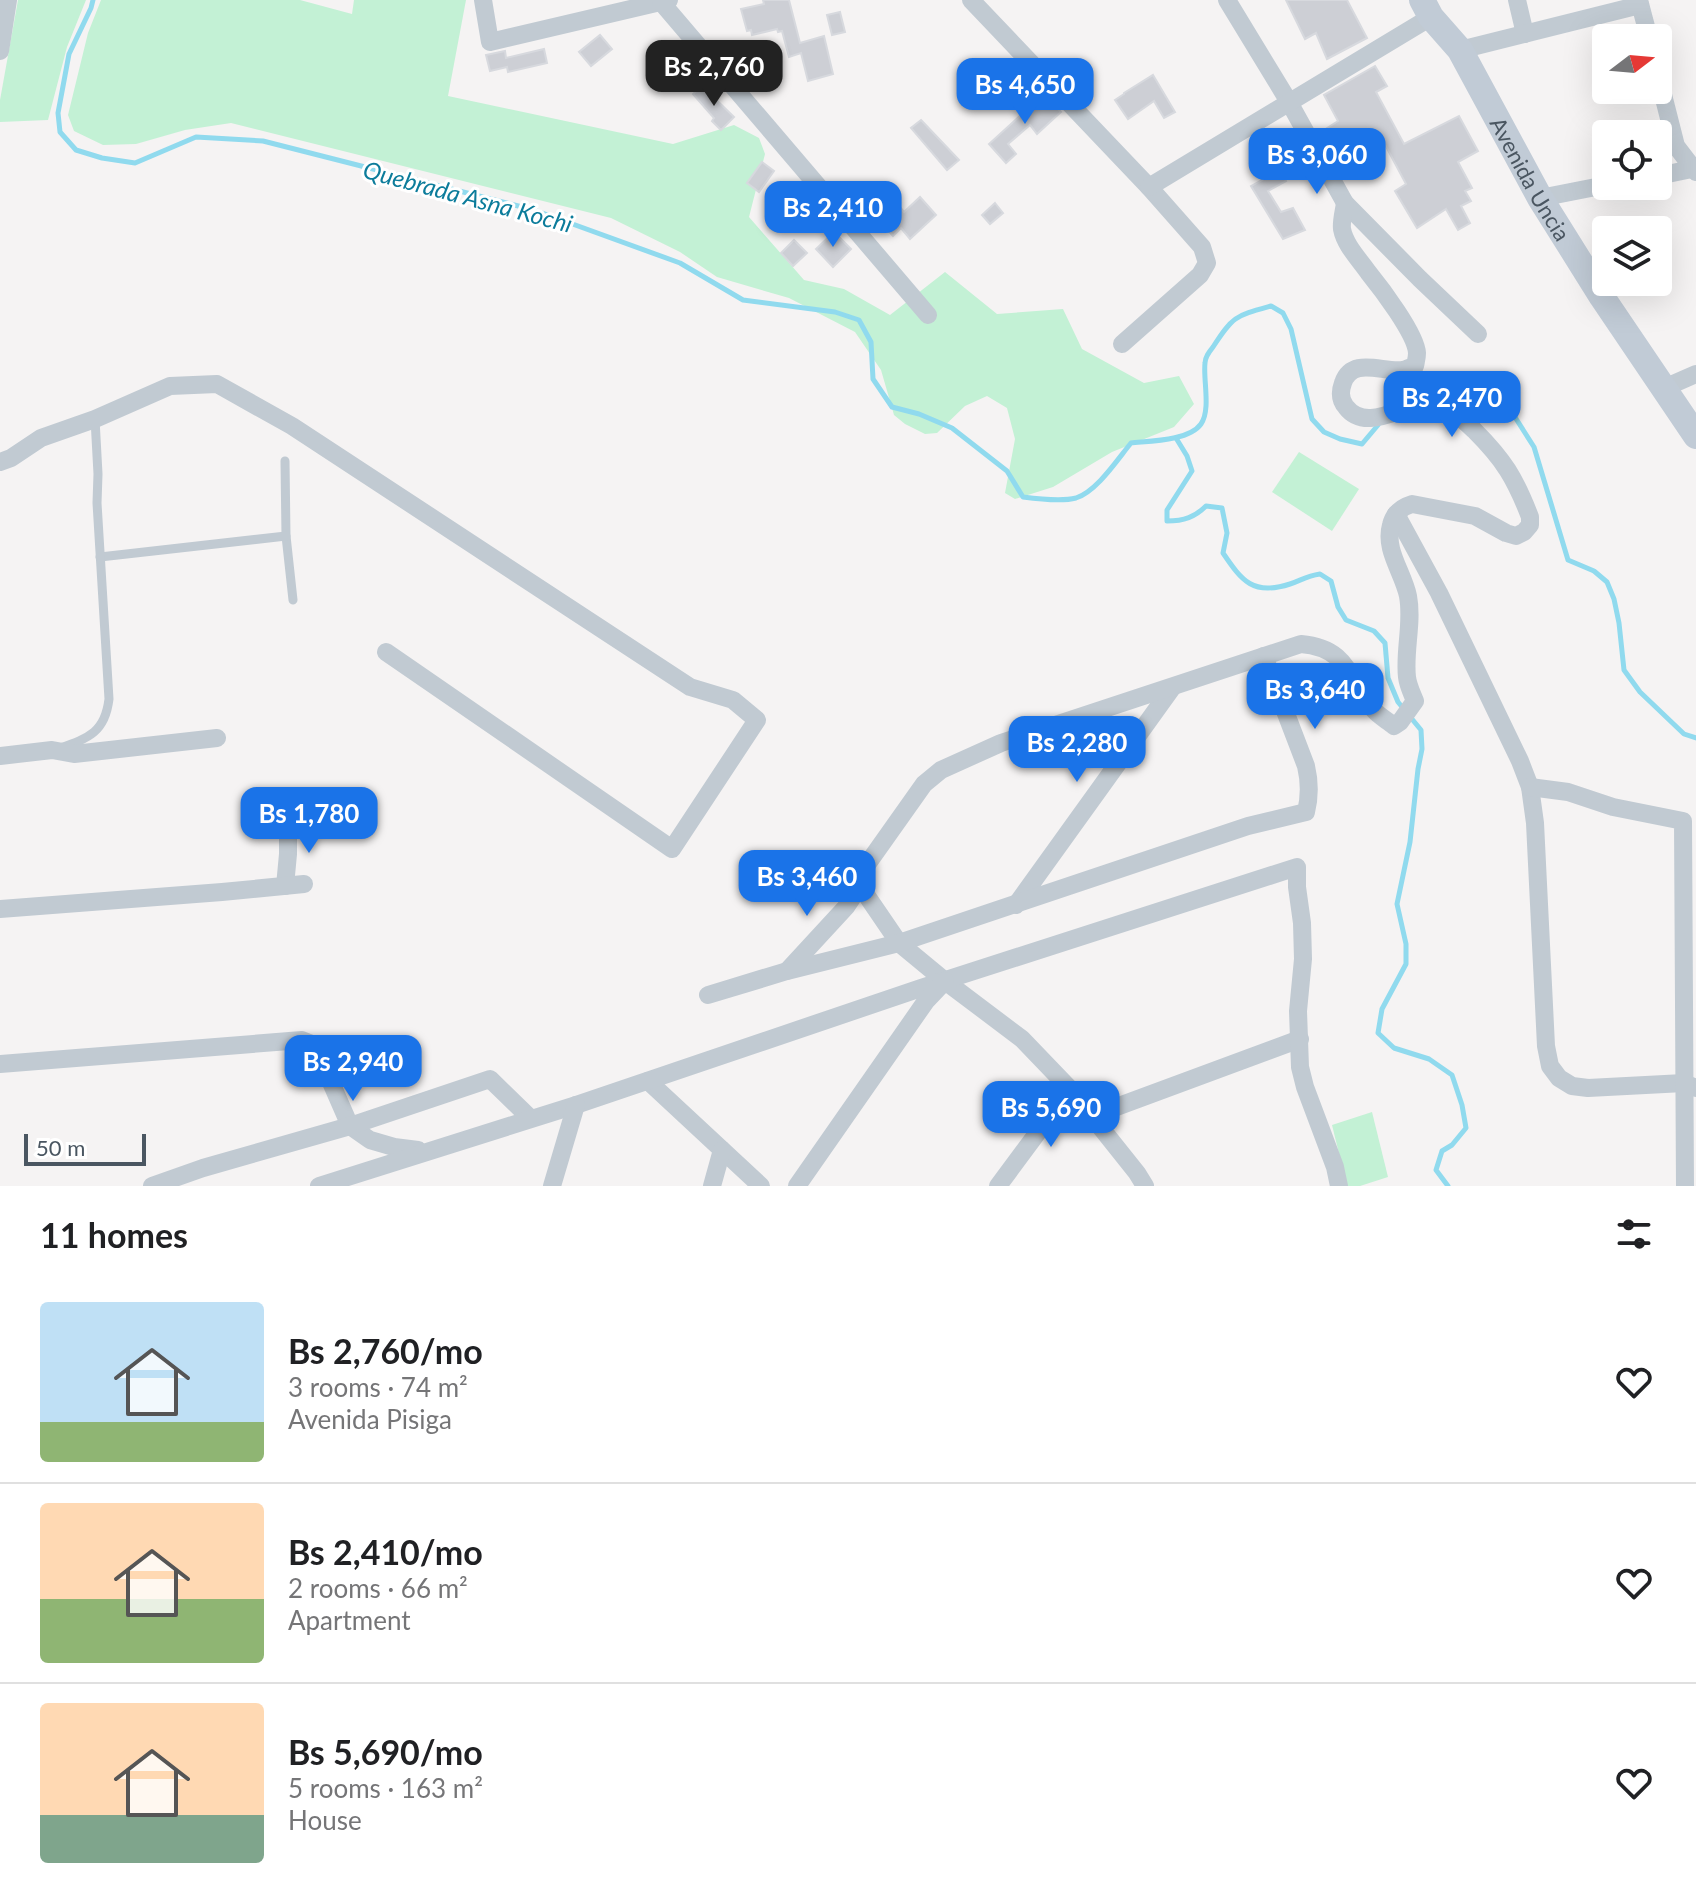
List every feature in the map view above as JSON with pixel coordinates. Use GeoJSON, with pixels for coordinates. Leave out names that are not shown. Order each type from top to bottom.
{"type":"FeatureCollection","features":[{"type":"Feature","properties":{"kind":"street"},"geometry":{"type":"LineString","coordinates":[[0,51],[8,0]]}},
{"type":"Feature","properties":{"kind":"street"},"geometry":{"type":"LineString","coordinates":[[971,0],[1202,247],[1207,263],[1200,275],[1122,344]]}},
{"type":"Feature","properties":{"kind":"street"},"geometry":{"type":"LineString","coordinates":[[1227,0],[1345,203],[1478,334]]}},
{"type":"Feature","properties":{"kind":"street"},"geometry":{"type":"LineString","coordinates":[[1517,0],[1525,34]]}},
{"type":"Feature","properties":{"kind":"street"},"geometry":{"type":"LineString","coordinates":[[488,1],[490,42],[665,1],[928,315]]}},
{"type":"Feature","properties":{"kind":"street"},"geometry":{"type":"LineString","coordinates":[[1460,50],[1640,2],[1646,24]]}},
{"type":"Feature","properties":{"kind":"street"},"geometry":{"type":"LineString","coordinates":[[1149,187],[1289,102],[1426,9]]}},
{"type":"Feature","properties":{"kind":"street","name":"Avenida Uncia"},"geometry":{"type":"LineString","coordinates":[[1426,9],[1460,50],[1540,198],[1602,297],[1696,436]]}},
{"type":"Feature","properties":{"kind":"street"},"geometry":{"type":"LineString","coordinates":[[1665,104],[1676,146],[1695,170],[1672,174]]}},
{"type":"Feature","properties":{"kind":"street"},"geometry":{"type":"LineString","coordinates":[[1540,198],[1592,188]]}},
{"type":"Feature","properties":{"kind":"street"},"geometry":{"type":"LineString","coordinates":[[787,971],[846,907],[854,895],[856,880],[924,784],[941,770],[1001,743],[1301,644],[1331,652],[1345,665],[1375,711],[1394,726],[1400,722],[1415,701],[1407,669],[1408,599],[1391,553],[1391,525],[1396,514],[1402,507],[1412,504],[1475,516],[1516,536],[1530,525],[1530,517],[1506,465],[1455,412],[1432,404],[1369,418],[1357,416],[1347,409],[1341,399],[1341,387],[1352,369],[1404,370],[1415,366],[1417,357],[1414,340],[1404,323],[1347,241],[1342,228],[1345,203]]}},
{"type":"Feature","properties":{"kind":"street"},"geometry":{"type":"LineString","coordinates":[[1664,388],[1696,374]]}},
{"type":"Feature","properties":{"kind":"street"},"geometry":{"type":"LineString","coordinates":[[0,462],[41,438],[95,419],[170,386],[217,384],[292,426],[690,687],[733,700],[757,720],[672,849],[386,652]]}},
{"type":"Feature","properties":{"kind":"street"},"geometry":{"type":"LineString","coordinates":[[1396,514],[1439,593],[1530,787],[1535,823],[1546,1046],[1550,1066],[1559,1078],[1572,1086],[1690,1086]]}},
{"type":"Feature","properties":{"kind":"street"},"geometry":{"type":"LineString","coordinates":[[708,995],[787,971],[899,943],[1248,826],[1306,812],[1310,783],[1306,766],[1264,656]]}},
{"type":"Feature","properties":{"kind":"street"},"geometry":{"type":"LineString","coordinates":[[1016,905],[1172,688]]}},
{"type":"Feature","properties":{"kind":"street"},"geometry":{"type":"LineString","coordinates":[[0,756],[52,750],[74,754],[217,738]]}},
{"type":"Feature","properties":{"kind":"street"},"geometry":{"type":"LineString","coordinates":[[1530,787],[1568,792],[1613,807],[1683,821],[1690,913],[1690,1086],[1685,1186]]}},
{"type":"Feature","properties":{"kind":"street"},"geometry":{"type":"LineString","coordinates":[[0,909],[294,885],[288,854],[288,823]]}},
{"type":"Feature","properties":{"kind":"street"},"geometry":{"type":"LineString","coordinates":[[319,1186],[576,1105],[906,993],[1297,867],[1303,959],[1298,1011],[1300,1067],[1339,1186]]}},
{"type":"Feature","properties":{"kind":"street"},"geometry":{"type":"LineString","coordinates":[[856,880],[899,943],[1022,1039],[1070,1089],[1145,1186]]}},
{"type":"Feature","properties":{"kind":"street"},"geometry":{"type":"LineString","coordinates":[[797,1186],[926,1001],[945,981]]}},
{"type":"Feature","properties":{"kind":"street"},"geometry":{"type":"LineString","coordinates":[[1092,1116],[1300,1039]]}},
{"type":"Feature","properties":{"kind":"street"},"geometry":{"type":"LineString","coordinates":[[0,1064],[302,1040],[312,1044],[319,1055],[350,1126],[370,1140],[424,1151]]}},
{"type":"Feature","properties":{"kind":"street"},"geometry":{"type":"LineString","coordinates":[[152,1186],[203,1168],[350,1126],[490,1079],[530,1118]]}},
{"type":"Feature","properties":{"kind":"street"},"geometry":{"type":"LineString","coordinates":[[648,1081],[761,1186]]}},
{"type":"Feature","properties":{"kind":"street"},"geometry":{"type":"LineString","coordinates":[[998,1186],[1070,1089]]}},
{"type":"Feature","properties":{"kind":"street"},"geometry":{"type":"LineString","coordinates":[[552,1186],[576,1105]]}},
{"type":"Feature","properties":{"kind":"street"},"geometry":{"type":"LineString","coordinates":[[712,1186],[722,1150]]}},
{"type":"Feature","properties":{"kind":"lane"},"geometry":{"type":"LineString","coordinates":[[52,750],[85,740],[99,728],[107,714],[109,699],[95,419]]}},
{"type":"Feature","properties":{"kind":"lane"},"geometry":{"type":"LineString","coordinates":[[285,461],[286,536],[293,600]]}},
{"type":"Feature","properties":{"kind":"lane"},"geometry":{"type":"LineString","coordinates":[[100,557],[286,536]]}},
{"type":"Feature","properties":{"kind":"green space"},"geometry":{"type":"Polygon","coordinates":[[[18,0],[86,0],[67,47],[48,120],[0,122],[0,100],[18,0]]]}},
{"type":"Feature","properties":{"kind":"green space"},"geometry":{"type":"Polygon","coordinates":[[[101,0],[300,0],[352,14],[354,0],[466,0],[448,96],[673,144],[734,125],[759,138],[765,154],[749,217],[804,280],[844,289],[890,315],[945,272],[997,314],[1063,309],[1082,349],[1144,383],[1179,376],[1194,404],[1174,427],[1112,452],[1053,487],[1015,499],[1005,493],[1015,439],[1007,408],[987,396],[965,406],[937,433],[925,434],[894,415],[881,370],[855,332],[789,298],[717,277],[680,252],[611,218],[231,123],[185,130],[136,144],[103,145],[74,131],[68,115],[88,33],[101,0]]]}},
{"type":"Feature","properties":{"kind":"green space"},"geometry":{"type":"Polygon","coordinates":[[[1299,452],[1359,489],[1332,531],[1272,492],[1299,452]]]}},
{"type":"Feature","properties":{"kind":"green space"},"geometry":{"type":"Polygon","coordinates":[[[1372,1112],[1388,1177],[1360,1186],[1347,1186],[1332,1125],[1372,1112]]]}},
{"type":"Feature","properties":{"kind":"building"},"geometry":{"type":"Polygon","coordinates":[[[763,0],[789,0],[800,43],[824,36],[833,74],[808,81],[801,53],[789,57],[782,31],[778,32],[777,29],[752,35],[751,30],[747,31],[741,9],[764,4],[763,0]]]}},
{"type":"Feature","properties":{"kind":"building"},"geometry":{"type":"Polygon","coordinates":[[[1286,0],[1347,0],[1367,38],[1327,59],[1316,33],[1305,39],[1286,0]]]}},
{"type":"Feature","properties":{"kind":"building"},"geometry":{"type":"Polygon","coordinates":[[[840,12],[845,32],[832,35],[827,15],[840,12]]]}},
{"type":"Feature","properties":{"kind":"building"},"geometry":{"type":"Polygon","coordinates":[[[600,35],[612,49],[591,66],[579,52],[600,35]]]}},
{"type":"Feature","properties":{"kind":"building"},"geometry":{"type":"Polygon","coordinates":[[[668,47],[683,64],[666,79],[651,62],[668,47]]]}},
{"type":"Feature","properties":{"kind":"building"},"geometry":{"type":"Polygon","coordinates":[[[544,49],[547,63],[508,72],[507,67],[490,71],[486,55],[505,51],[506,58],[544,49]]]}},
{"type":"Feature","properties":{"kind":"building"},"geometry":{"type":"Polygon","coordinates":[[[1375,66],[1387,86],[1376,92],[1404,144],[1459,116],[1478,151],[1458,162],[1472,188],[1465,191],[1471,201],[1461,206],[1470,223],[1458,230],[1446,209],[1417,228],[1395,191],[1406,184],[1382,139],[1358,152],[1346,130],[1330,141],[1324,130],[1338,121],[1324,95],[1375,66]]]}},
{"type":"Feature","properties":{"kind":"building"},"geometry":{"type":"Polygon","coordinates":[[[1153,75],[1175,112],[1164,118],[1154,101],[1128,119],[1115,100],[1153,75]]]}},
{"type":"Feature","properties":{"kind":"building"},"geometry":{"type":"Polygon","coordinates":[[[702,86],[734,117],[721,130],[693,94],[702,86]]]}},
{"type":"Feature","properties":{"kind":"building"},"geometry":{"type":"Polygon","coordinates":[[[1044,94],[1061,112],[1037,134],[1030,125],[1008,144],[1016,154],[1006,163],[989,144],[1044,94]]]}},
{"type":"Feature","properties":{"kind":"building"},"geometry":{"type":"Polygon","coordinates":[[[921,120],[959,160],[947,170],[911,128],[921,120]]]}},
{"type":"Feature","properties":{"kind":"building"},"geometry":{"type":"Polygon","coordinates":[[[762,162],[774,171],[759,192],[747,183],[762,162]]]}},
{"type":"Feature","properties":{"kind":"building"},"geometry":{"type":"Polygon","coordinates":[[[1280,170],[1286,181],[1268,191],[1281,212],[1293,208],[1305,230],[1283,239],[1251,186],[1280,170]]]}},
{"type":"Feature","properties":{"kind":"building"},"geometry":{"type":"Polygon","coordinates":[[[880,183],[904,212],[920,197],[936,215],[910,239],[901,228],[893,236],[859,201],[880,183]]]}},
{"type":"Feature","properties":{"kind":"building"},"geometry":{"type":"Polygon","coordinates":[[[995,203],[1003,213],[990,224],[982,215],[995,203]]]}},
{"type":"Feature","properties":{"kind":"building"},"geometry":{"type":"Polygon","coordinates":[[[834,232],[851,249],[833,267],[816,249],[834,232]]]}},
{"type":"Feature","properties":{"kind":"building"},"geometry":{"type":"Polygon","coordinates":[[[794,240],[807,253],[793,266],[781,253],[794,240]]]}},
{"type":"Feature","properties":{"kind":"waterway","name":"Quebrada Asna Kochi"},"geometry":{"type":"LineString","coordinates":[[93,0],[69,54],[58,113],[60,132],[76,150],[135,163],[196,137],[263,141],[534,210],[680,263],[743,300],[835,312],[859,320],[871,342],[873,379],[892,407],[952,428],[1007,471],[1023,497],[1076,498],[1099,482],[1131,443],[1168,439],[1195,430],[1206,411],[1205,361],[1208,355],[1225,329],[1236,319],[1271,306],[1283,313],[1291,329],[1312,419],[1324,432],[1362,444],[1378,425]]}},
{"type":"Feature","properties":{"kind":"waterway","name":"Quebrada Asna Kochi"},"geometry":{"type":"LineString","coordinates":[[1393,406],[1420,389],[1459,389],[1493,395],[1513,414],[1534,447],[1568,560],[1594,571],[1607,582],[1619,623],[1624,670],[1640,692],[1684,734],[1696,738]]}},
{"type":"Feature","properties":{"kind":"waterway"},"geometry":{"type":"LineString","coordinates":[[1176,438],[1192,471],[1167,510],[1167,521],[1189,518],[1206,506],[1222,508],[1227,533],[1223,553],[1250,584],[1277,587],[1320,574],[1331,581],[1338,607],[1346,620],[1374,631],[1385,643],[1388,678],[1398,702],[1421,730],[1422,749],[1410,842],[1397,904],[1406,944],[1406,964],[1382,1009],[1378,1033],[1394,1048],[1429,1059],[1452,1075],[1466,1128],[1452,1145],[1442,1151],[1436,1170],[1448,1186]]}}]}
